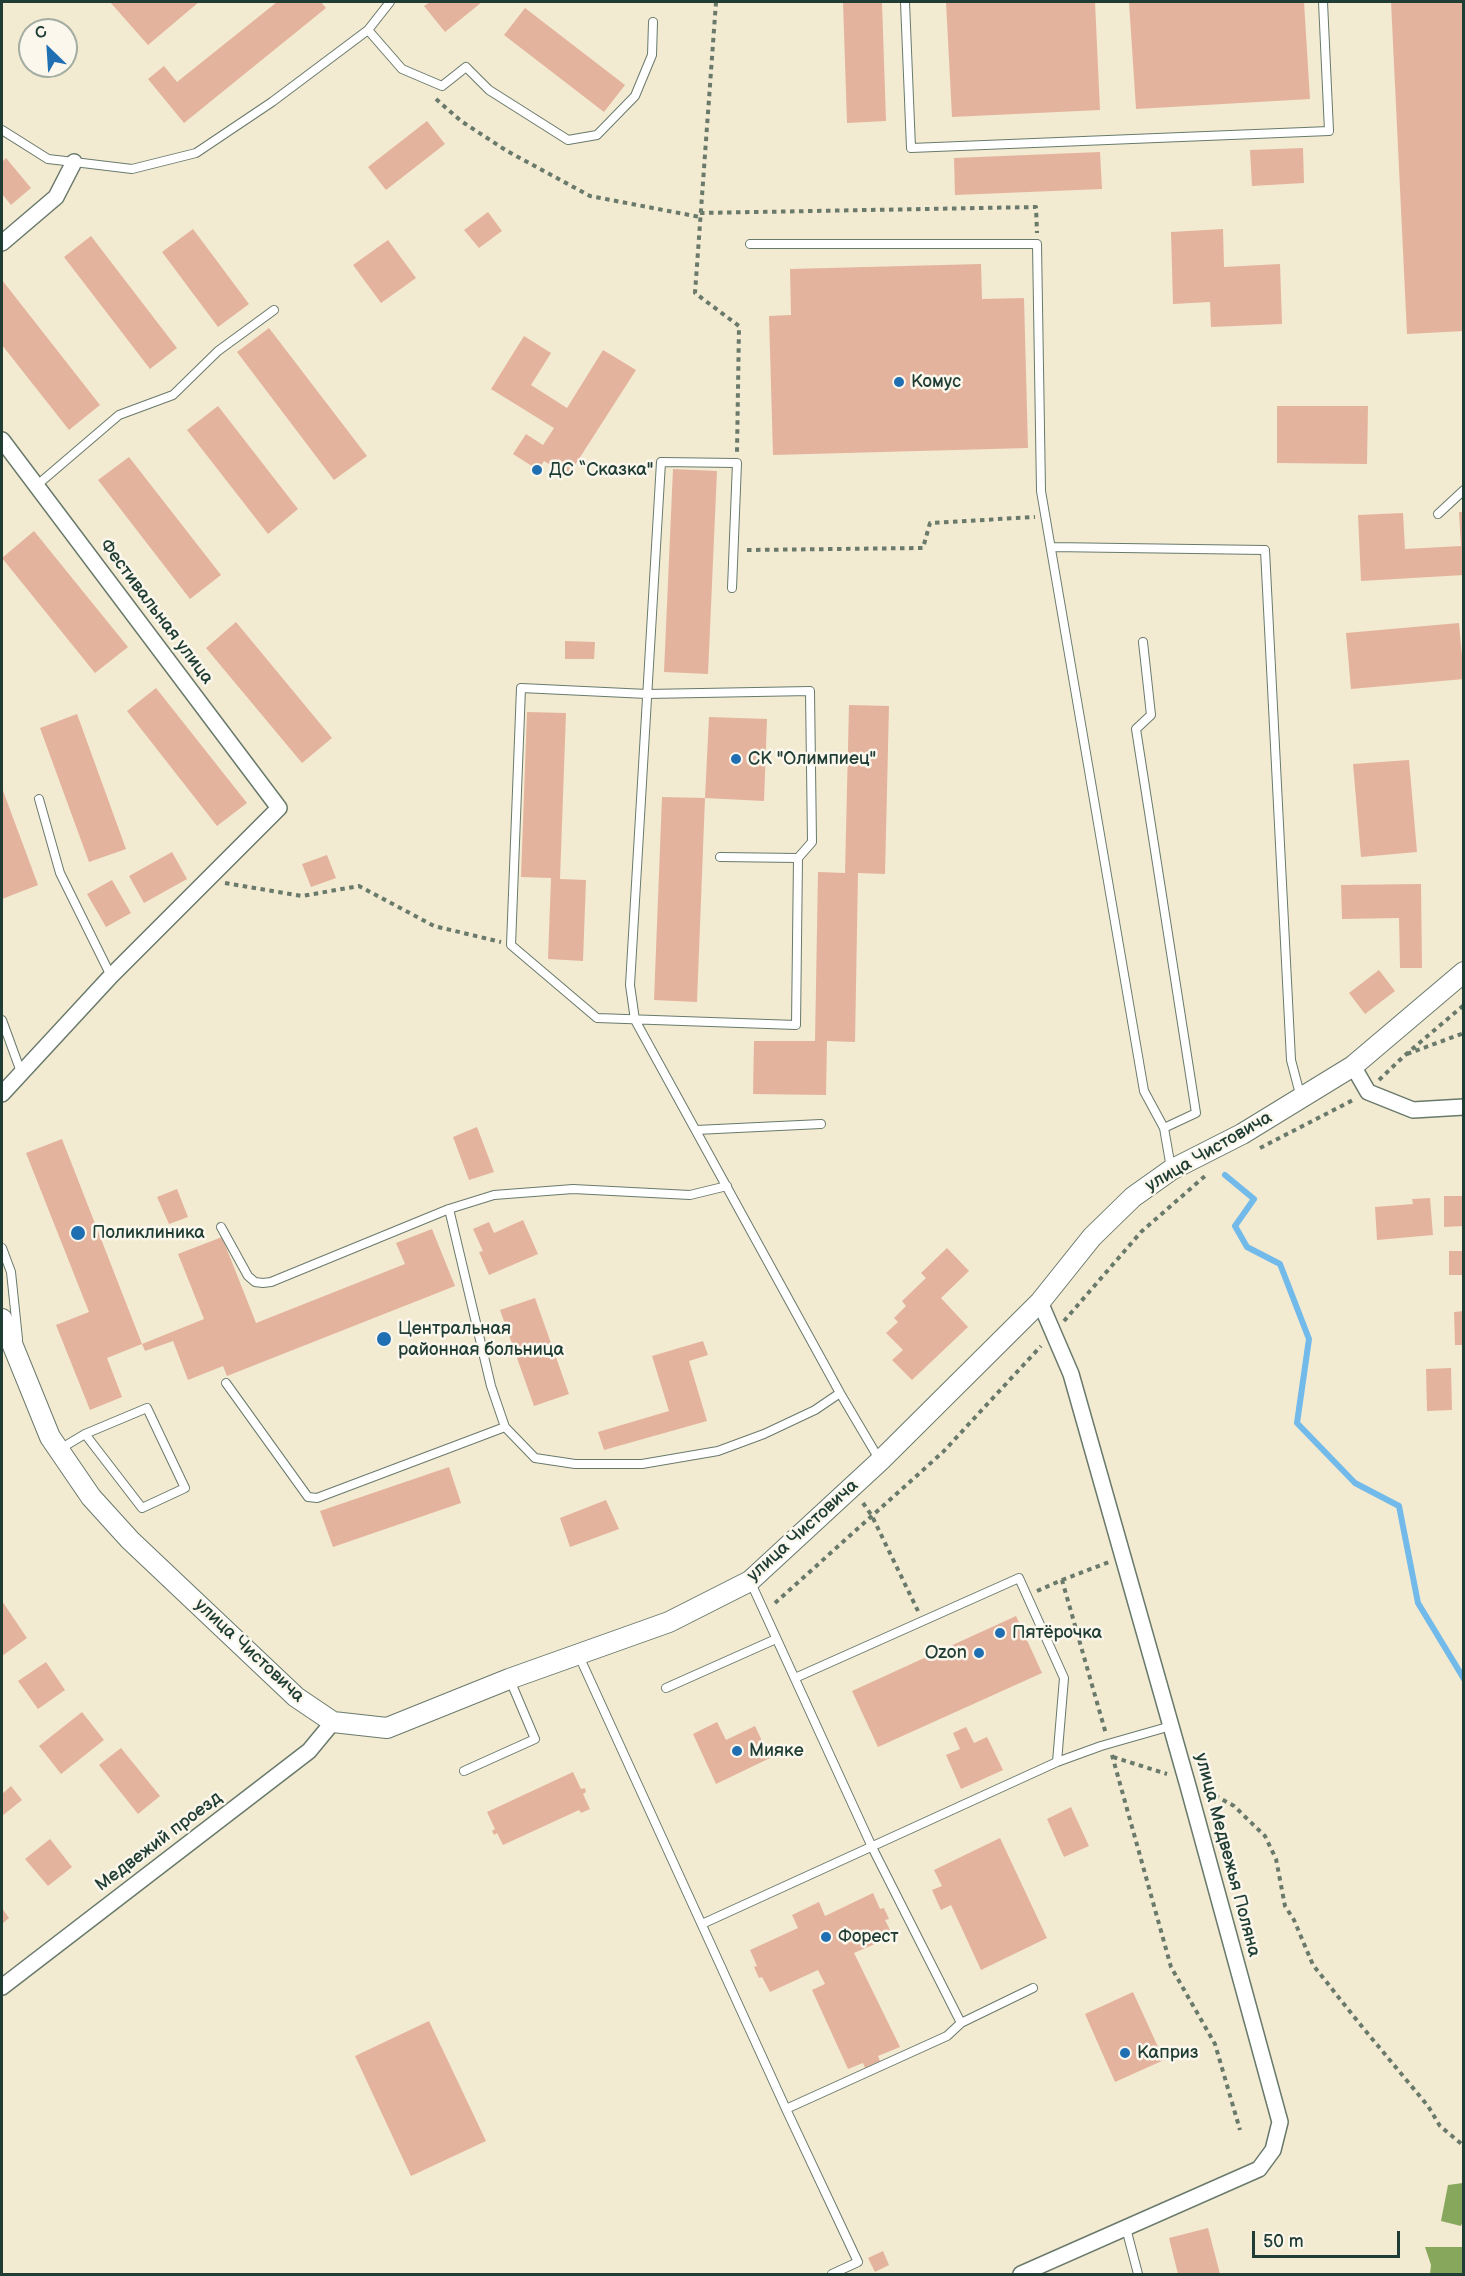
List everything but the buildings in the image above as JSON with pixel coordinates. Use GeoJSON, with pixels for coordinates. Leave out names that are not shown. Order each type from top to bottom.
{"type":"FeatureCollection","features":[{"type":"Feature","properties":{"kind":"street"},"geometry":{"type":"LineString","coordinates":[[2,243],[56,197],[74,162]]}},
{"type":"Feature","properties":{"kind":"street","name":"Фестивальная улица"},"geometry":{"type":"LineString","coordinates":[[2,440],[279,808],[207,880]]}},
{"type":"Feature","properties":{"kind":"street"},"geometry":{"type":"LineString","coordinates":[[2,1094],[111,976],[207,880]]}},
{"type":"Feature","properties":{"kind":"street","name":"улица Чистовича"},"geometry":{"type":"LineString","coordinates":[[2,1323],[21,1362],[50,1437],[91,1497],[130,1540],[296,1697],[333,1722],[387,1728],[509,1679],[669,1622],[750,1581],[880,1461],[1040,1302],[1092,1237],[1133,1197],[1171,1170],[1242,1134],[1353,1066],[1464,972]]}},
{"type":"Feature","properties":{"kind":"street"},"geometry":{"type":"LineString","coordinates":[[1353,1066],[1368,1092],[1413,1110],[1464,1107]]}},
{"type":"Feature","properties":{"kind":"street","name":"улица Медвежья Поляна"},"geometry":{"type":"LineString","coordinates":[[1021,2274],[1259,2169],[1273,2150],[1280,2122],[1172,1726],[1071,1374],[1040,1302]]}},
{"type":"Feature","properties":{"kind":"street","name":"Медвежий проезд"},"geometry":{"type":"LineString","coordinates":[[2,1987],[309,1751],[333,1722]]}},
{"type":"Feature","properties":{"kind":"lane"},"geometry":{"type":"LineString","coordinates":[[2,130],[48,159],[132,169],[196,153],[272,102],[368,30],[390,2]]}},
{"type":"Feature","properties":{"kind":"lane"},"geometry":{"type":"LineString","coordinates":[[905,2],[912,148],[1329,131],[1323,2]]}},
{"type":"Feature","properties":{"kind":"lane"},"geometry":{"type":"LineString","coordinates":[[368,30],[402,69],[442,86],[466,67],[489,90],[568,140],[597,135],[636,96],[651,55],[653,22]]}},
{"type":"Feature","properties":{"kind":"lane"},"geometry":{"type":"LineString","coordinates":[[750,244],[1037,244],[1041,491],[1144,1091],[1164,1128],[1171,1170]]}},
{"type":"Feature","properties":{"kind":"lane"},"geometry":{"type":"LineString","coordinates":[[36,486],[119,415],[173,395],[218,351],[274,310]]}},
{"type":"Feature","properties":{"kind":"lane"},"geometry":{"type":"LineString","coordinates":[[732,588],[737,463],[661,462],[630,985],[635,1020],[840,1393],[880,1461]]}},
{"type":"Feature","properties":{"kind":"lane"},"geometry":{"type":"LineString","coordinates":[[1438,514],[1464,490]]}},
{"type":"Feature","properties":{"kind":"lane"},"geometry":{"type":"LineString","coordinates":[[1052,547],[1265,550],[1290,1060],[1301,1098]]}},
{"type":"Feature","properties":{"kind":"lane"},"geometry":{"type":"LineString","coordinates":[[1143,642],[1151,715],[1136,729],[1196,1113],[1164,1128]]}},
{"type":"Feature","properties":{"kind":"lane"},"geometry":{"type":"LineString","coordinates":[[521,688],[647,694],[810,691],[812,842],[798,858],[796,1025],[597,1018],[511,945],[521,688]]}},
{"type":"Feature","properties":{"kind":"lane"},"geometry":{"type":"LineString","coordinates":[[39,799],[60,873],[111,976]]}},
{"type":"Feature","properties":{"kind":"lane"},"geometry":{"type":"LineString","coordinates":[[720,857],[798,858]]}},
{"type":"Feature","properties":{"kind":"lane"},"geometry":{"type":"LineString","coordinates":[[2,1020],[21,1072]]}},
{"type":"Feature","properties":{"kind":"lane"},"geometry":{"type":"LineString","coordinates":[[696,1130],[821,1124]]}},
{"type":"Feature","properties":{"kind":"lane"},"geometry":{"type":"LineString","coordinates":[[221,1227],[248,1276],[255,1282],[262,1283],[281,1278],[449,1209],[494,1195],[573,1190],[690,1195],[727,1186]]}},
{"type":"Feature","properties":{"kind":"lane"},"geometry":{"type":"LineString","coordinates":[[449,1209],[491,1386],[505,1427],[535,1458],[575,1464],[642,1464],[718,1451],[764,1434],[805,1415],[840,1393]]}},
{"type":"Feature","properties":{"kind":"lane"},"geometry":{"type":"LineString","coordinates":[[2,1248],[11,1272],[21,1362]]}},
{"type":"Feature","properties":{"kind":"lane"},"geometry":{"type":"LineString","coordinates":[[226,1383],[308,1497],[317,1498],[505,1427]]}},
{"type":"Feature","properties":{"kind":"lane"},"geometry":{"type":"LineString","coordinates":[[59,1450],[86,1434],[147,1408],[184,1488],[142,1508],[86,1434]]}},
{"type":"Feature","properties":{"kind":"lane"},"geometry":{"type":"LineString","coordinates":[[795,1678],[1019,1578],[1064,1678],[1057,1762]]}},
{"type":"Feature","properties":{"kind":"lane"},"geometry":{"type":"LineString","coordinates":[[750,1581],[872,1847],[961,2023]]}},
{"type":"Feature","properties":{"kind":"lane"},"geometry":{"type":"LineString","coordinates":[[666,1688],[776,1639]]}},
{"type":"Feature","properties":{"kind":"lane"},"geometry":{"type":"LineString","coordinates":[[578,1654],[858,2262],[832,2274]]}},
{"type":"Feature","properties":{"kind":"lane"},"geometry":{"type":"LineString","coordinates":[[464,1771],[535,1738],[509,1679]]}},
{"type":"Feature","properties":{"kind":"lane"},"geometry":{"type":"LineString","coordinates":[[702,1924],[1057,1762],[1101,1746],[1172,1726]]}},
{"type":"Feature","properties":{"kind":"lane"},"geometry":{"type":"LineString","coordinates":[[786,2109],[947,2036],[961,2023],[1033,1988]]}},
{"type":"Feature","properties":{"kind":"lane"},"geometry":{"type":"LineString","coordinates":[[1126,2228],[1138,2274]]}},
{"type":"Feature","properties":{"kind":"path"},"geometry":{"type":"LineString","coordinates":[[716,2],[695,293],[739,326],[737,463]]}},
{"type":"Feature","properties":{"kind":"path"},"geometry":{"type":"LineString","coordinates":[[435,99],[461,121],[507,151],[590,196],[700,215],[1036,207],[1037,244]]}},
{"type":"Feature","properties":{"kind":"path"},"geometry":{"type":"LineString","coordinates":[[734,550],[923,548],[930,523],[1046,517]]}},
{"type":"Feature","properties":{"kind":"path"},"geometry":{"type":"LineString","coordinates":[[207,880],[302,896],[359,885],[434,926],[511,945]]}},
{"type":"Feature","properties":{"kind":"path"},"geometry":{"type":"LineString","coordinates":[[1255,1150],[1368,1092],[1404,1056],[1464,1005]]}},
{"type":"Feature","properties":{"kind":"path"},"geometry":{"type":"LineString","coordinates":[[1404,1056],[1464,1033]]}},
{"type":"Feature","properties":{"kind":"path"},"geometry":{"type":"LineString","coordinates":[[764,1613],[943,1452],[1053,1334],[1141,1232],[1204,1177],[1214,1172]]}},
{"type":"Feature","properties":{"kind":"path"},"geometry":{"type":"LineString","coordinates":[[851,1487],[872,1516],[922,1621]]}},
{"type":"Feature","properties":{"kind":"path"},"geometry":{"type":"LineString","coordinates":[[1027,1596],[1123,1556]]}},
{"type":"Feature","properties":{"kind":"path"},"geometry":{"type":"LineString","coordinates":[[1062,1580],[1106,1735]]}},
{"type":"Feature","properties":{"kind":"path"},"geometry":{"type":"LineString","coordinates":[[1109,1746],[1171,1967],[1215,2044],[1240,2130]]}},
{"type":"Feature","properties":{"kind":"path"},"geometry":{"type":"LineString","coordinates":[[1113,1757],[1159,1770],[1188,1786],[1204,1790],[1234,1806],[1265,1836],[1276,1859],[1285,1906],[1294,1920],[1313,1965],[1428,2106],[1440,2126],[1464,2146]]}},
{"type":"Feature","properties":{"kind":"green space"},"geometry":{"type":"Polygon","coordinates":[[[1463,2183],[1461,2226],[1441,2221],[1448,2185],[1463,2183]]]}},
{"type":"Feature","properties":{"kind":"green space"},"geometry":{"type":"Polygon","coordinates":[[[1425,2247],[1463,2247],[1463,2274],[1430,2274],[1431,2265],[1425,2247]]]}},
{"type":"Feature","properties":{"kind":"waterway"},"geometry":{"type":"LineString","coordinates":[[1225,1175],[1254,1199],[1235,1226],[1247,1247],[1280,1264],[1309,1339],[1297,1423],[1355,1483],[1399,1506],[1418,1603],[1464,1679]]}},
{"type":"Feature","properties":{"kind":"place","name":"Комус"},"geometry":{"type":"Point","coordinates":[899,382]}},
{"type":"Feature","properties":{"kind":"place","name":"ДС “Сказка\""},"geometry":{"type":"Point","coordinates":[537,470]}},
{"type":"Feature","properties":{"kind":"place","name":"СК \"Олимпиец\""},"geometry":{"type":"Point","coordinates":[736,759]}},
{"type":"Feature","properties":{"kind":"place","name":"Поликлиника"},"geometry":{"type":"Point","coordinates":[78,1233]}},
{"type":"Feature","properties":{"kind":"place","name":"Центральная районная больница"},"geometry":{"type":"Point","coordinates":[384,1339]}},
{"type":"Feature","properties":{"kind":"place","name":"Пятёрочка"},"geometry":{"type":"Point","coordinates":[1000,1633]}},
{"type":"Feature","properties":{"kind":"place","name":"Ozon"},"geometry":{"type":"Point","coordinates":[979,1653]}},
{"type":"Feature","properties":{"kind":"place","name":"Мияке"},"geometry":{"type":"Point","coordinates":[737,1751]}},
{"type":"Feature","properties":{"kind":"place","name":"Форест"},"geometry":{"type":"Point","coordinates":[826,1937]}},
{"type":"Feature","properties":{"kind":"place","name":"Каприз"},"geometry":{"type":"Point","coordinates":[1125,2053]}}]}
